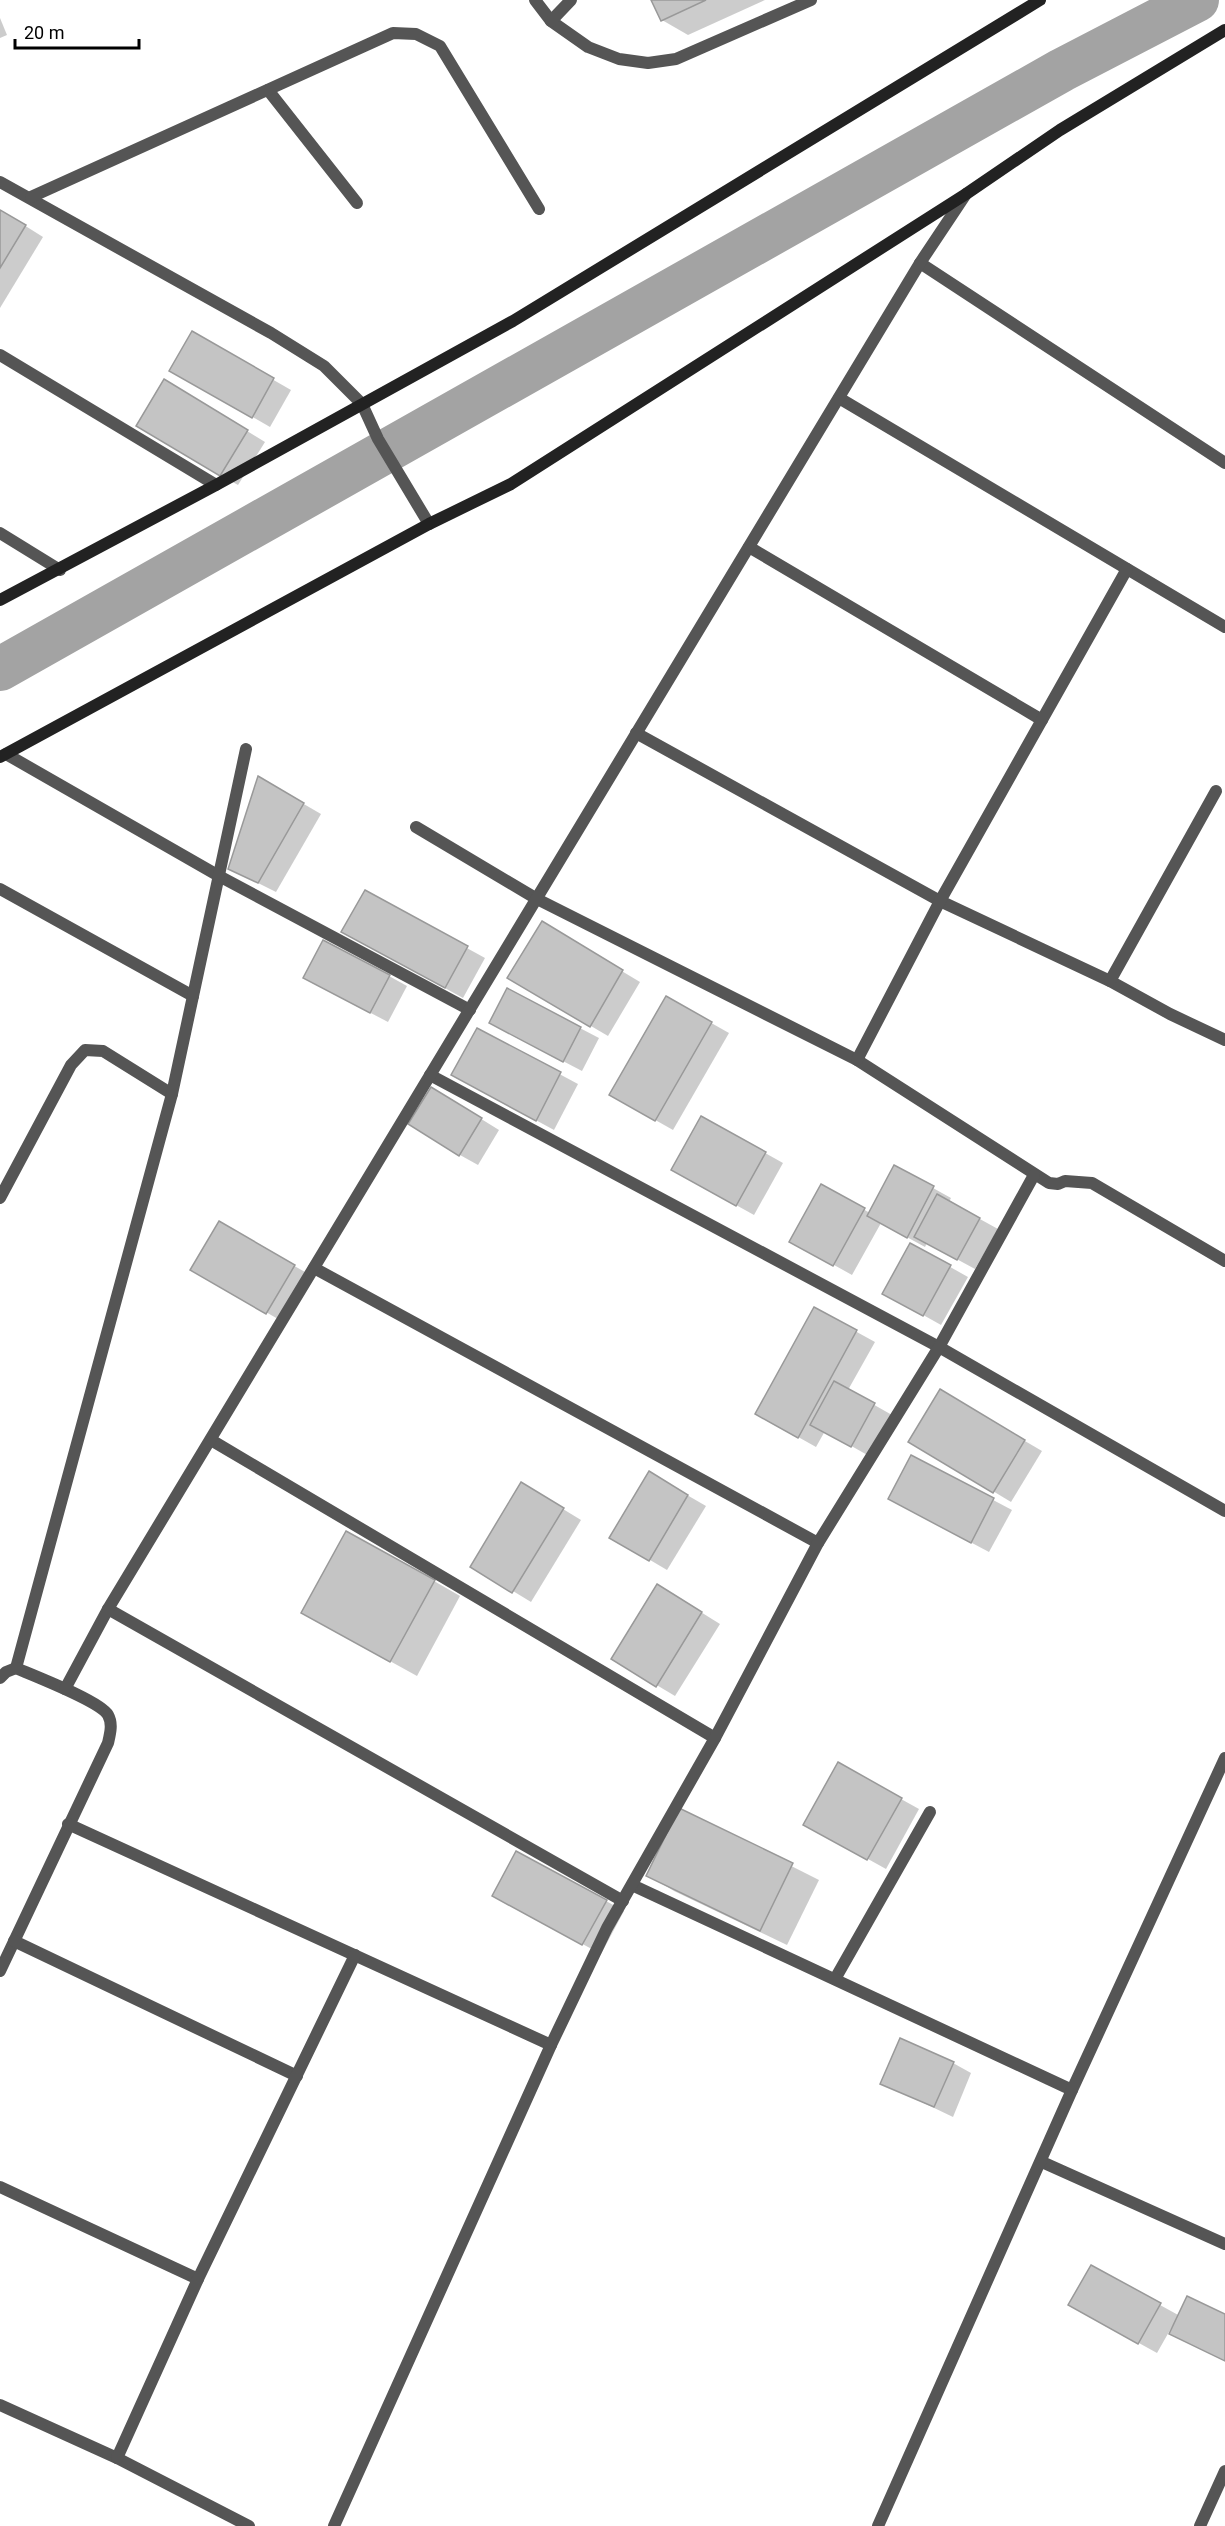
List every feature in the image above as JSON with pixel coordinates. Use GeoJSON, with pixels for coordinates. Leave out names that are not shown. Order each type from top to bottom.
{"type":"FeatureCollection","features":[{"type":"Feature","properties":{"kind":"street"},"geometry":{"type":"LineString","coordinates":[[535,0],[551,21],[588,47],[619,59],[648,63],[676,59],[811,0]]}},
{"type":"Feature","properties":{"kind":"street"},"geometry":{"type":"LineString","coordinates":[[551,21],[571,0]]}},
{"type":"Feature","properties":{"kind":"street"},"geometry":{"type":"LineString","coordinates":[[0,600],[60,570],[513,321],[1040,0]]}},
{"type":"Feature","properties":{"kind":"street"},"geometry":{"type":"LineString","coordinates":[[3,755],[429,524],[511,484],[966,194],[1060,130],[1225,30]]}},
{"type":"Feature","properties":{"kind":"street"},"geometry":{"type":"LineString","coordinates":[[31,198],[393,33],[416,34],[440,46],[539,209]]}},
{"type":"Feature","properties":{"kind":"street"},"geometry":{"type":"LineString","coordinates":[[268,90],[357,202]]}},
{"type":"Feature","properties":{"kind":"street"},"geometry":{"type":"LineString","coordinates":[[0,182],[271,333],[324,366],[362,404],[378,440],[429,524]]}},
{"type":"Feature","properties":{"kind":"street"},"geometry":{"type":"LineString","coordinates":[[65,1689],[108,1609],[920,263],[966,194]]}},
{"type":"Feature","properties":{"kind":"street"},"geometry":{"type":"LineString","coordinates":[[920,263],[1225,463]]}},
{"type":"Feature","properties":{"kind":"street"},"geometry":{"type":"LineString","coordinates":[[0,355],[216,485]]}},
{"type":"Feature","properties":{"kind":"street"},"geometry":{"type":"LineString","coordinates":[[839,398],[1225,627]]}},
{"type":"Feature","properties":{"kind":"street"},"geometry":{"type":"LineString","coordinates":[[0,533],[60,570]]}},
{"type":"Feature","properties":{"kind":"street"},"geometry":{"type":"LineString","coordinates":[[749,547],[1042,720]]}},
{"type":"Feature","properties":{"kind":"street"},"geometry":{"type":"LineString","coordinates":[[857,1060],[940,900],[1127,569]]}},
{"type":"Feature","properties":{"kind":"street"},"geometry":{"type":"LineString","coordinates":[[636,733],[940,900],[1110,981],[1170,1014],[1225,1040]]}},
{"type":"Feature","properties":{"kind":"street"},"geometry":{"type":"LineString","coordinates":[[16,1668],[172,1094],[246,748]]}},
{"type":"Feature","properties":{"kind":"street"},"geometry":{"type":"LineString","coordinates":[[3,755],[219,876],[470,1010]]}},
{"type":"Feature","properties":{"kind":"street"},"geometry":{"type":"LineString","coordinates":[[1110,981],[1216,791]]}},
{"type":"Feature","properties":{"kind":"street"},"geometry":{"type":"LineString","coordinates":[[416,827],[537,899],[857,1060],[1034,1175],[1049,1183],[1058,1184],[1065,1180],[1092,1183],[1225,1261]]}},
{"type":"Feature","properties":{"kind":"street"},"geometry":{"type":"LineString","coordinates":[[0,889],[193,996]]}},
{"type":"Feature","properties":{"kind":"street"},"geometry":{"type":"LineString","coordinates":[[0,1198],[71,1065],[85,1050],[104,1051],[172,1094]]}},
{"type":"Feature","properties":{"kind":"street"},"geometry":{"type":"LineString","coordinates":[[430,1075],[939,1347],[1225,1511]]}},
{"type":"Feature","properties":{"kind":"street"},"geometry":{"type":"LineString","coordinates":[[334,2526],[551,2045],[623,1901],[715,1737],[818,1543],[939,1347],[1034,1175]]}},
{"type":"Feature","properties":{"kind":"street"},"geometry":{"type":"LineString","coordinates":[[314,1268],[818,1543]]}},
{"type":"Feature","properties":{"kind":"street"},"geometry":{"type":"LineString","coordinates":[[211,1440],[715,1737]]}},
{"type":"Feature","properties":{"kind":"street"},"geometry":{"type":"LineString","coordinates":[[108,1609],[623,1901]]}},
{"type":"Feature","properties":{"kind":"street"},"geometry":{"type":"LineString","coordinates":[[0,1678],[6,1672],[16,1668],[65,1689],[104,1710],[110,1717],[111,1726],[108,1743],[0,1971]]}},
{"type":"Feature","properties":{"kind":"street"},"geometry":{"type":"LineString","coordinates":[[878,2526],[1042,2162],[1072,2090],[1225,1758]]}},
{"type":"Feature","properties":{"kind":"street"},"geometry":{"type":"LineString","coordinates":[[834,1979],[930,1812]]}},
{"type":"Feature","properties":{"kind":"street"},"geometry":{"type":"LineString","coordinates":[[69,1824],[551,2045]]}},
{"type":"Feature","properties":{"kind":"street"},"geometry":{"type":"LineString","coordinates":[[632,1885],[1072,2090]]}},
{"type":"Feature","properties":{"kind":"street"},"geometry":{"type":"LineString","coordinates":[[14,1941],[297,2076]]}},
{"type":"Feature","properties":{"kind":"street"},"geometry":{"type":"LineString","coordinates":[[117,2458],[198,2279],[355,1955]]}},
{"type":"Feature","properties":{"kind":"street"},"geometry":{"type":"LineString","coordinates":[[1042,2162],[1225,2244]]}},
{"type":"Feature","properties":{"kind":"street"},"geometry":{"type":"LineString","coordinates":[[0,2187],[198,2279]]}},
{"type":"Feature","properties":{"kind":"street"},"geometry":{"type":"LineString","coordinates":[[0,2405],[117,2458],[249,2526]]}},
{"type":"Feature","properties":{"kind":"street"},"geometry":{"type":"LineString","coordinates":[[1200,2526],[1225,2471]]}},
{"type":"Feature","properties":{"kind":"building"},"geometry":{"type":"Polygon","coordinates":[[[651,0],[706,0],[661,21],[651,0]]]}},
{"type":"Feature","properties":{"kind":"building"},"geometry":{"type":"Polygon","coordinates":[[[0,210],[26,225],[0,268],[0,210]]]}},
{"type":"Feature","properties":{"kind":"building"},"geometry":{"type":"Polygon","coordinates":[[[192,331],[274,378],[252,418],[169,371],[192,331]]]}},
{"type":"Feature","properties":{"kind":"building"},"geometry":{"type":"Polygon","coordinates":[[[164,379],[248,430],[220,476],[136,426],[164,379]]]}},
{"type":"Feature","properties":{"kind":"building"},"geometry":{"type":"Polygon","coordinates":[[[258,776],[304,803],[258,883],[228,869],[258,776]]]}},
{"type":"Feature","properties":{"kind":"building"},"geometry":{"type":"Polygon","coordinates":[[[365,890],[468,946],[445,988],[341,932],[365,890]]]}},
{"type":"Feature","properties":{"kind":"building"},"geometry":{"type":"Polygon","coordinates":[[[542,921],[623,970],[590,1027],[507,978],[542,921]]]}},
{"type":"Feature","properties":{"kind":"building"},"geometry":{"type":"Polygon","coordinates":[[[323,940],[390,975],[370,1013],[303,978],[323,940]]]}},
{"type":"Feature","properties":{"kind":"building"},"geometry":{"type":"Polygon","coordinates":[[[507,988],[581,1027],[563,1062],[489,1023],[507,988]]]}},
{"type":"Feature","properties":{"kind":"building"},"geometry":{"type":"Polygon","coordinates":[[[666,996],[712,1022],[655,1121],[609,1095],[666,996]]]}},
{"type":"Feature","properties":{"kind":"building"},"geometry":{"type":"Polygon","coordinates":[[[477,1028],[561,1072],[536,1121],[451,1075],[477,1028]]]}},
{"type":"Feature","properties":{"kind":"building"},"geometry":{"type":"Polygon","coordinates":[[[431,1087],[482,1118],[459,1156],[408,1124],[431,1087]]]}},
{"type":"Feature","properties":{"kind":"building"},"geometry":{"type":"Polygon","coordinates":[[[701,1116],[766,1152],[736,1206],[671,1170],[701,1116]]]}},
{"type":"Feature","properties":{"kind":"building"},"geometry":{"type":"Polygon","coordinates":[[[894,1165],[934,1186],[907,1238],[867,1216],[894,1165]]]}},
{"type":"Feature","properties":{"kind":"building"},"geometry":{"type":"Polygon","coordinates":[[[821,1184],[865,1208],[833,1266],[789,1242],[821,1184]]]}},
{"type":"Feature","properties":{"kind":"building"},"geometry":{"type":"Polygon","coordinates":[[[937,1194],[980,1218],[957,1260],[914,1237],[937,1194]]]}},
{"type":"Feature","properties":{"kind":"building"},"geometry":{"type":"Polygon","coordinates":[[[219,1221],[295,1265],[266,1314],[190,1270],[219,1221]]]}},
{"type":"Feature","properties":{"kind":"building"},"geometry":{"type":"Polygon","coordinates":[[[910,1243],[951,1265],[923,1316],[882,1294],[910,1243]]]}},
{"type":"Feature","properties":{"kind":"building"},"geometry":{"type":"Polygon","coordinates":[[[814,1307],[857,1330],[798,1438],[755,1414],[814,1307]]]}},
{"type":"Feature","properties":{"kind":"building"},"geometry":{"type":"Polygon","coordinates":[[[834,1381],[875,1403],[851,1447],[810,1425],[834,1381]]]}},
{"type":"Feature","properties":{"kind":"building"},"geometry":{"type":"Polygon","coordinates":[[[940,1389],[1025,1440],[993,1493],[908,1442],[940,1389]]]}},
{"type":"Feature","properties":{"kind":"building"},"geometry":{"type":"Polygon","coordinates":[[[911,1455],[994,1498],[971,1543],[888,1499],[911,1455]]]}},
{"type":"Feature","properties":{"kind":"building"},"geometry":{"type":"Polygon","coordinates":[[[649,1471],[688,1495],[649,1561],[609,1538],[649,1471]]]}},
{"type":"Feature","properties":{"kind":"building"},"geometry":{"type":"Polygon","coordinates":[[[521,1482],[564,1508],[512,1593],[470,1567],[521,1482]]]}},
{"type":"Feature","properties":{"kind":"building"},"geometry":{"type":"Polygon","coordinates":[[[346,1531],[435,1580],[390,1662],[301,1613],[346,1531]]]}},
{"type":"Feature","properties":{"kind":"building"},"geometry":{"type":"Polygon","coordinates":[[[657,1584],[702,1612],[656,1687],[611,1659],[657,1584]]]}},
{"type":"Feature","properties":{"kind":"building"},"geometry":{"type":"Polygon","coordinates":[[[838,1762],[902,1798],[867,1860],[803,1825],[838,1762]]]}},
{"type":"Feature","properties":{"kind":"building"},"geometry":{"type":"Polygon","coordinates":[[[679,1808],[793,1863],[760,1931],[646,1876],[679,1808]]]}},
{"type":"Feature","properties":{"kind":"building"},"geometry":{"type":"Polygon","coordinates":[[[516,1851],[607,1900],[582,1945],[492,1896],[516,1851]]]}},
{"type":"Feature","properties":{"kind":"building"},"geometry":{"type":"Polygon","coordinates":[[[900,2038],[954,2062],[934,2107],[880,2084],[900,2038]]]}},
{"type":"Feature","properties":{"kind":"building"},"geometry":{"type":"Polygon","coordinates":[[[1091,2265],[1161,2303],[1138,2344],[1068,2305],[1091,2265]]]}},
{"type":"Feature","properties":{"kind":"building"},"geometry":{"type":"Polygon","coordinates":[[[1187,2296],[1225,2314],[1225,2361],[1169,2334],[1187,2296]]]}},
{"type":"Feature","properties":{"kind":"waterway"},"geometry":{"type":"LineString","coordinates":[[0,669],[1062,70],[1197,0]]}}]}
